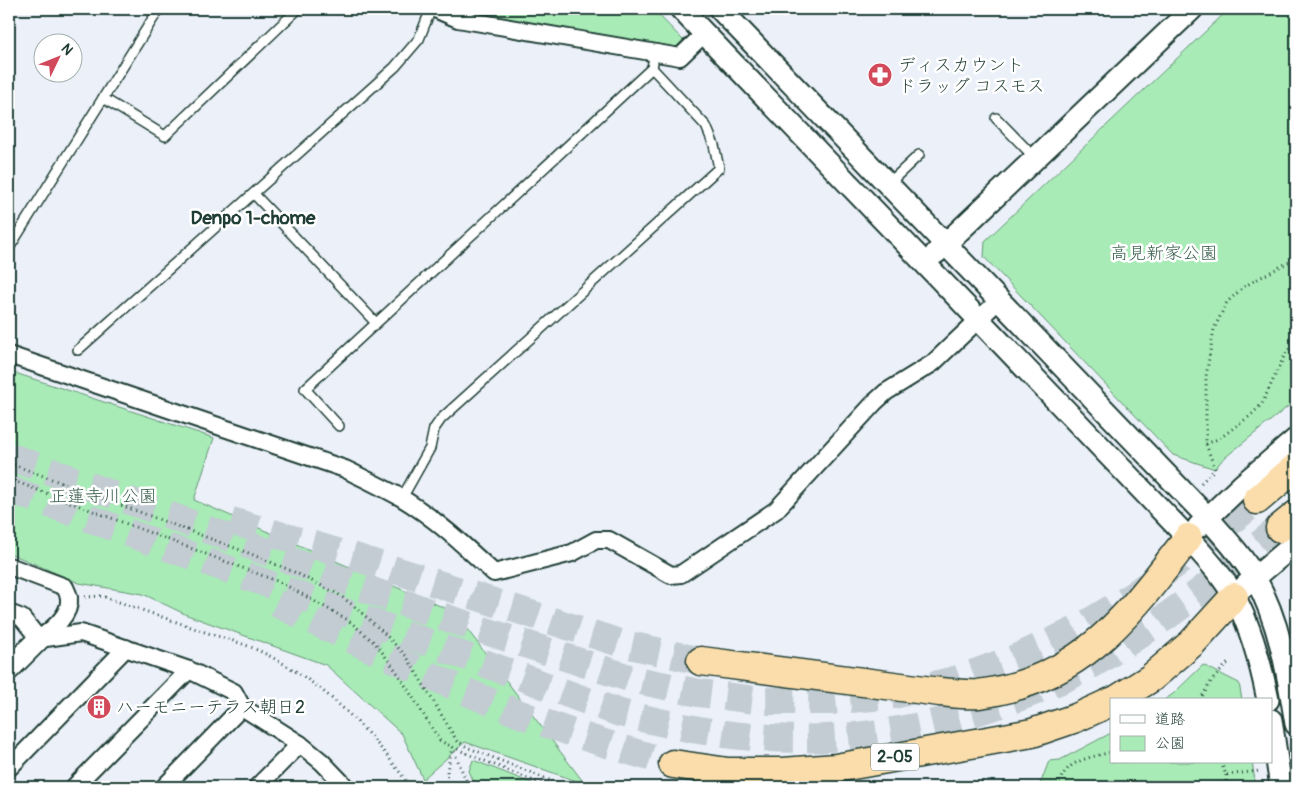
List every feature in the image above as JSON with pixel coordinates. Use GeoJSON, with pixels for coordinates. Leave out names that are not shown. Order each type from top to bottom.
{"type":"FeatureCollection","features":[{"type":"Feature","properties":{"kind":"highway"},"geometry":{"type":"LineString","coordinates":[[1257,500],[1296,467]]}},
{"type":"Feature","properties":{"kind":"highway"},"geometry":{"type":"LineString","coordinates":[[701,661],[940,692],[976,694],[1008,688],[1055,671],[1091,649],[1115,627],[1141,598],[1188,538]]}},
{"type":"Feature","properties":{"kind":"highway"},"geometry":{"type":"LineString","coordinates":[[1119,698],[1151,678],[1192,643],[1234,597]]}},
{"type":"Feature","properties":{"kind":"highway","name":"2-05"},"geometry":{"type":"LineString","coordinates":[[673,764],[728,772],[783,772],[836,768],[1032,733],[1076,718],[1110,702]]}},
{"type":"Feature","properties":{"kind":"street"},"geometry":{"type":"LineString","coordinates":[[433,9],[458,18],[653,60],[680,57],[705,33]]}},
{"type":"Feature","properties":{"kind":"street"},"geometry":{"type":"LineString","coordinates":[[682,9],[1213,566],[1234,597],[1246,621],[1268,698]]}},
{"type":"Feature","properties":{"kind":"street"},"geometry":{"type":"LineString","coordinates":[[720,9],[1208,517],[1233,546],[1254,577],[1268,605],[1288,677],[1296,724]]}},
{"type":"Feature","properties":{"kind":"street"},"geometry":{"type":"LineString","coordinates":[[925,263],[1192,9]]}},
{"type":"Feature","properties":{"kind":"street"},"geometry":{"type":"LineString","coordinates":[[9,355],[345,470],[402,498],[458,540],[494,573],[572,553],[596,540],[609,540],[671,575],[681,574],[776,510],[875,402],[886,392],[933,363],[999,300]]}},
{"type":"Feature","properties":{"kind":"street"},"geometry":{"type":"LineString","coordinates":[[1188,538],[1242,485],[1296,439]]}},
{"type":"Feature","properties":{"kind":"street"},"geometry":{"type":"LineString","coordinates":[[1234,597],[1254,577],[1291,528]]}},
{"type":"Feature","properties":{"kind":"street"},"geometry":{"type":"LineString","coordinates":[[9,566],[65,587],[70,598],[62,619],[38,639],[9,669]]}},
{"type":"Feature","properties":{"kind":"street"},"geometry":{"type":"LineString","coordinates":[[9,613],[22,618],[38,639]]}},
{"type":"Feature","properties":{"kind":"street"},"geometry":{"type":"LineString","coordinates":[[38,639],[81,633],[189,670],[234,692],[242,707],[300,744],[342,786]]}},
{"type":"Feature","properties":{"kind":"street"},"geometry":{"type":"LineString","coordinates":[[9,768],[126,648]]}},
{"type":"Feature","properties":{"kind":"street"},"geometry":{"type":"LineString","coordinates":[[74,787],[189,670]]}},
{"type":"Feature","properties":{"kind":"street"},"geometry":{"type":"LineString","coordinates":[[164,787],[242,707]]}},
{"type":"Feature","properties":{"kind":"street"},"geometry":{"type":"LineString","coordinates":[[1272,727],[1281,787]]}},
{"type":"Feature","properties":{"kind":"street"},"geometry":{"type":"LineString","coordinates":[[257,787],[300,744]]}},
{"type":"Feature","properties":{"kind":"lane"},"geometry":{"type":"LineString","coordinates":[[9,248],[159,9]]}},
{"type":"Feature","properties":{"kind":"lane"},"geometry":{"type":"LineString","coordinates":[[103,98],[166,136],[298,9]]}},
{"type":"Feature","properties":{"kind":"lane"},"geometry":{"type":"LineString","coordinates":[[78,350],[395,68],[419,39],[433,9]]}},
{"type":"Feature","properties":{"kind":"lane"},"geometry":{"type":"LineString","coordinates":[[339,426],[305,388],[653,60],[706,126],[714,145],[719,168],[441,419],[434,429],[430,448],[402,498]]}},
{"type":"Feature","properties":{"kind":"lane"},"geometry":{"type":"LineString","coordinates":[[996,118],[1035,159]]}},
{"type":"Feature","properties":{"kind":"lane"},"geometry":{"type":"LineString","coordinates":[[888,184],[918,155]]}},
{"type":"Feature","properties":{"kind":"lane"},"geometry":{"type":"LineString","coordinates":[[254,194],[376,323]]}},
{"type":"Feature","properties":{"kind":"path"},"geometry":{"type":"LineString","coordinates":[[1201,484],[1215,469],[1206,444],[1206,376],[1214,329],[1228,302],[1245,286],[1296,258]]}},
{"type":"Feature","properties":{"kind":"path"},"geometry":{"type":"LineString","coordinates":[[1206,444],[1220,438],[1250,416],[1262,404],[1286,352],[1296,342]]}},
{"type":"Feature","properties":{"kind":"path"},"geometry":{"type":"LineString","coordinates":[[9,463],[251,554],[292,571],[338,594],[377,626],[407,657],[458,741],[469,748],[567,787]]}},
{"type":"Feature","properties":{"kind":"path"},"geometry":{"type":"LineString","coordinates":[[9,479],[282,584],[348,620],[376,644],[397,672],[440,740],[549,787]]}},
{"type":"Feature","properties":{"kind":"path"},"geometry":{"type":"LineString","coordinates":[[70,598],[102,596],[229,639],[253,648],[277,661],[316,686],[340,706],[369,734],[410,787]]}},
{"type":"Feature","properties":{"kind":"path"},"geometry":{"type":"LineString","coordinates":[[1201,698],[1212,680],[1229,662]]}},
{"type":"Feature","properties":{"kind":"path"},"geometry":{"type":"LineString","coordinates":[[449,787],[447,771],[452,746]]}},
{"type":"Feature","properties":{"kind":"path"},"geometry":{"type":"LineString","coordinates":[[452,746],[469,787]]}},
{"type":"Feature","properties":{"kind":"path"},"geometry":{"type":"LineString","coordinates":[[1058,787],[1063,774],[1073,763],[1110,752]]}},
{"type":"Feature","properties":{"kind":"path"},"geometry":{"type":"LineString","coordinates":[[1222,764],[1226,775],[1226,787]]}},
{"type":"Feature","properties":{"kind":"path"},"geometry":{"type":"LineString","coordinates":[[1226,775],[1258,771]]}},
{"type":"Feature","properties":{"kind":"green space"},"geometry":{"type":"Polygon","coordinates":[[[450,9],[653,9],[683,40],[676,47],[450,9]]]}},
{"type":"Feature","properties":{"kind":"green space","name":"高見新家公園"},"geometry":{"type":"Polygon","coordinates":[[[1229,9],[1296,9],[1296,400],[1222,460],[1215,469],[1173,455],[984,257],[985,241],[1229,9]]]}},
{"type":"Feature","properties":{"kind":"green space","name":"正蓮寺川公園"},"geometry":{"type":"Polygon","coordinates":[[[9,371],[214,438],[194,500],[454,612],[585,784],[465,742],[423,779],[402,734],[326,665],[187,615],[143,594],[79,583],[9,553],[9,371]]]}},
{"type":"Feature","properties":{"kind":"green space"},"geometry":{"type":"Polygon","coordinates":[[[1203,665],[1239,683],[1242,698],[1167,698],[1203,665]]]}},
{"type":"Feature","properties":{"kind":"green space"},"geometry":{"type":"Polygon","coordinates":[[[1110,734],[1110,764],[1252,764],[1256,787],[1039,787],[1049,761],[1060,760],[1110,734]]]}},
{"type":"Feature","properties":{"kind":"green space"},"geometry":{"type":"Polygon","coordinates":[[[473,760],[542,787],[476,787],[469,771],[473,760]]]}},
{"type":"Feature","properties":{"kind":"tunnel"},"geometry":{"type":"LineString","coordinates":[[9,456],[434,614],[632,679],[699,693],[763,701],[830,701],[894,695],[958,679],[1016,658],[1074,631],[1128,599],[1194,551],[1257,500]]}},
{"type":"Feature","properties":{"kind":"tunnel"},"geometry":{"type":"LineString","coordinates":[[9,489],[620,713],[686,728],[720,733],[797,739],[841,737],[929,724],[972,713],[1054,683],[1093,664],[1148,629],[1206,587],[1280,528]]}},
{"type":"Feature","properties":{"kind":"tunnel"},"geometry":{"type":"LineString","coordinates":[[231,521],[358,558],[620,643],[701,661]]}},
{"type":"Feature","properties":{"kind":"tunnel"},"geometry":{"type":"LineString","coordinates":[[276,603],[387,656],[500,706],[564,730],[673,764]]}},
{"type":"Feature","properties":{"kind":"place","name":"ディスカウント ドラッグ コスモス"},"geometry":{"type":"Point","coordinates":[880,75]}},
{"type":"Feature","properties":{"kind":"place","name":"ハーモニーテラス朝日2"},"geometry":{"type":"Point","coordinates":[99,707]}},
{"type":"Feature","properties":{"kind":"district","name":"Denpo 1-chome"},"geometry":{"type":"Point","coordinates":[253,218]}}]}
